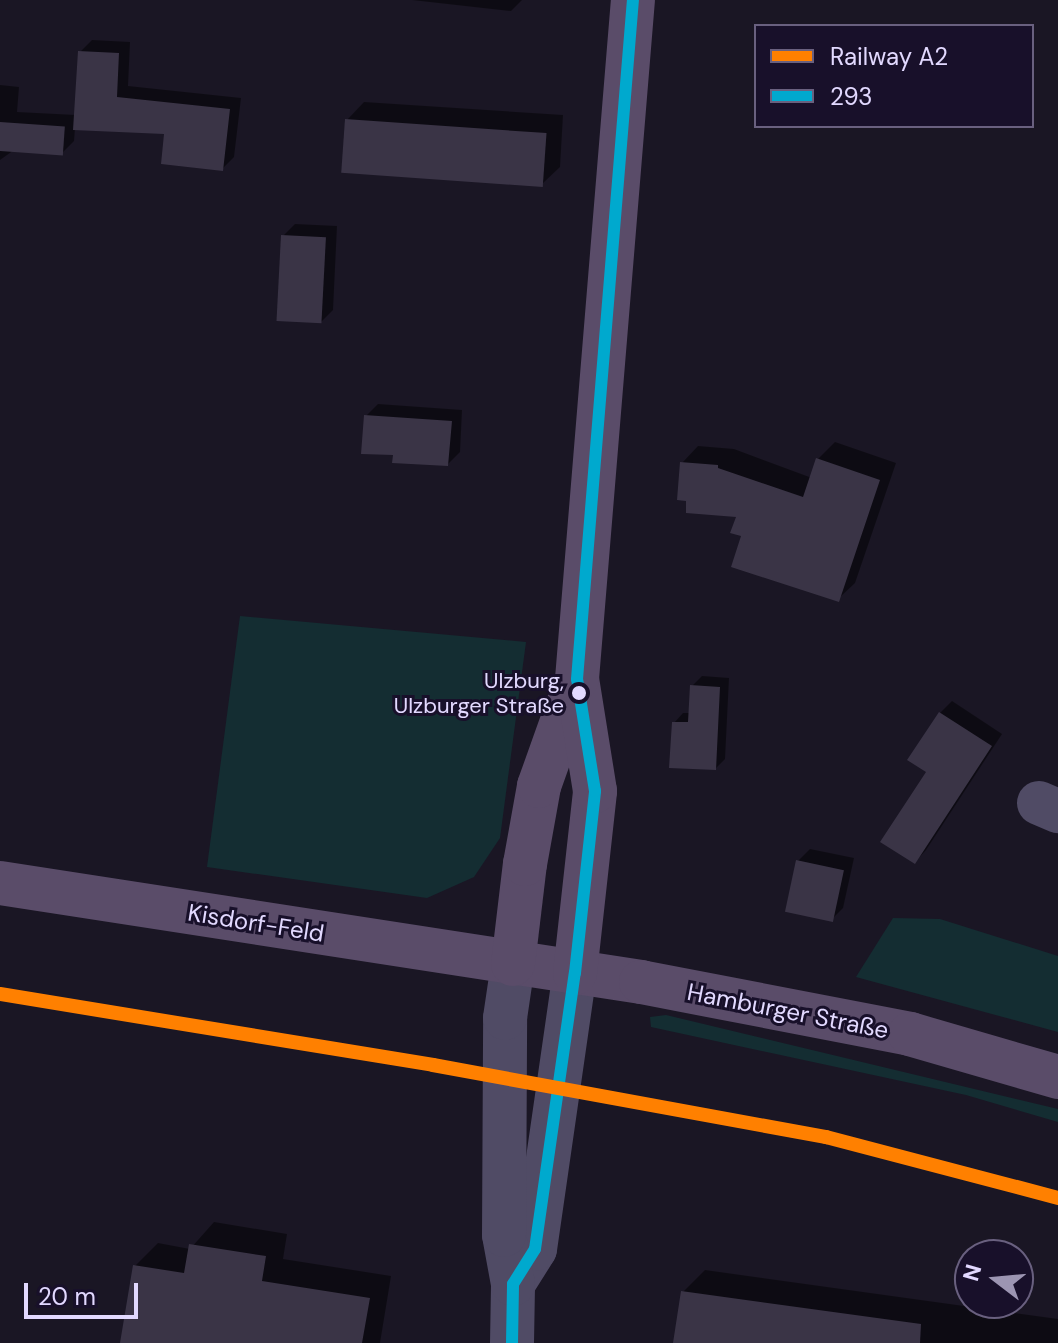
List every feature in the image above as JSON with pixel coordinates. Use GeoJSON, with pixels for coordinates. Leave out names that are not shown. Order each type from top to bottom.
{"type":"FeatureCollection","features":[{"type":"Feature","properties":{"kind":"main road"},"geometry":{"type":"LineString","coordinates":[[575,973],[595,791],[577,679],[633,0]]}},
{"type":"Feature","properties":{"kind":"main road"},"geometry":{"type":"LineString","coordinates":[[513,964],[525,864],[539,786],[577,679]]}},
{"type":"Feature","properties":{"kind":"main road","name":"Kisdorf-Feld"},"geometry":{"type":"LineString","coordinates":[[0,883],[513,964]]}},
{"type":"Feature","properties":{"kind":"main road","name":"Hamburger Straße"},"geometry":{"type":"LineString","coordinates":[[513,964],[641,982],[910,1034],[1058,1077]]}},
{"type":"Feature","properties":{"kind":"street"},"geometry":{"type":"LineString","coordinates":[[512,1343],[513,1284],[504,1235],[505,1018],[513,964]]}},
{"type":"Feature","properties":{"kind":"street"},"geometry":{"type":"LineString","coordinates":[[513,1284],[535,1249],[575,973]]}},
{"type":"Feature","properties":{"kind":"green space"},"geometry":{"type":"Polygon","coordinates":[[[240,616],[526,642],[500,838],[474,877],[427,898],[207,867],[240,616]]]}},
{"type":"Feature","properties":{"kind":"green space"},"geometry":{"type":"Polygon","coordinates":[[[893,918],[940,919],[1058,956],[1058,1032],[856,977],[893,918]]]}},
{"type":"Feature","properties":{"kind":"green space"},"geometry":{"type":"Polygon","coordinates":[[[666,1015],[1058,1109],[1058,1122],[966,1095],[651,1027],[650,1017],[666,1015]]]}},
{"type":"Feature","properties":{"kind":"building"},"geometry":{"type":"Polygon","coordinates":[[[78,51],[119,53],[117,97],[230,109],[223,171],[161,164],[164,134],[73,130],[78,51]]]}},
{"type":"Feature","properties":{"kind":"building"},"geometry":{"type":"Polygon","coordinates":[[[345,119],[547,133],[543,187],[341,173],[345,119]]]}},
{"type":"Feature","properties":{"kind":"building"},"geometry":{"type":"Polygon","coordinates":[[[0,122],[65,127],[63,155],[0,151],[0,122]]]}},
{"type":"Feature","properties":{"kind":"building"},"geometry":{"type":"Polygon","coordinates":[[[281,235],[326,237],[321,323],[276,321],[281,235]]]}},
{"type":"Feature","properties":{"kind":"building"},"geometry":{"type":"Polygon","coordinates":[[[364,415],[452,421],[448,466],[392,463],[393,455],[361,454],[364,415]]]}},
{"type":"Feature","properties":{"kind":"building"},"geometry":{"type":"Polygon","coordinates":[[[816,458],[880,480],[839,602],[731,567],[741,536],[730,533],[736,517],[686,513],[686,501],[677,500],[680,462],[718,465],[718,468],[803,497],[816,458]]]}},
{"type":"Feature","properties":{"kind":"building"},"geometry":{"type":"Polygon","coordinates":[[[690,685],[720,687],[716,770],[669,768],[672,722],[688,722],[690,685]]]}},
{"type":"Feature","properties":{"kind":"building"},"geometry":{"type":"Polygon","coordinates":[[[939,712],[992,746],[915,864],[880,842],[926,772],[907,760],[939,712]]]}},
{"type":"Feature","properties":{"kind":"building"},"geometry":{"type":"Polygon","coordinates":[[[796,860],[844,870],[833,922],[785,912],[796,860]]]}},
{"type":"Feature","properties":{"kind":"building"},"geometry":{"type":"Polygon","coordinates":[[[189,1244],[266,1256],[262,1281],[370,1298],[362,1343],[120,1343],[133,1265],[184,1273],[189,1244]]]}},
{"type":"Feature","properties":{"kind":"building"},"geometry":{"type":"Polygon","coordinates":[[[681,1291],[921,1324],[920,1343],[673,1343],[681,1291]]]}},
{"type":"Feature","properties":{"kind":"rail line","name":"A2"},"geometry":{"type":"LineString","coordinates":[[0,994],[433,1065],[826,1137],[1058,1198]]}},
{"type":"Feature","properties":{"kind":"transit line","name":"293"},"geometry":{"type":"LineString","coordinates":[[512,1343],[513,1284],[535,1249],[575,973],[595,791],[577,679],[633,0]]}},
{"type":"Feature","properties":{"kind":"place","name":"Ulzburg, Ulzburger Straße"},"geometry":{"type":"Point","coordinates":[579,693]}}]}
